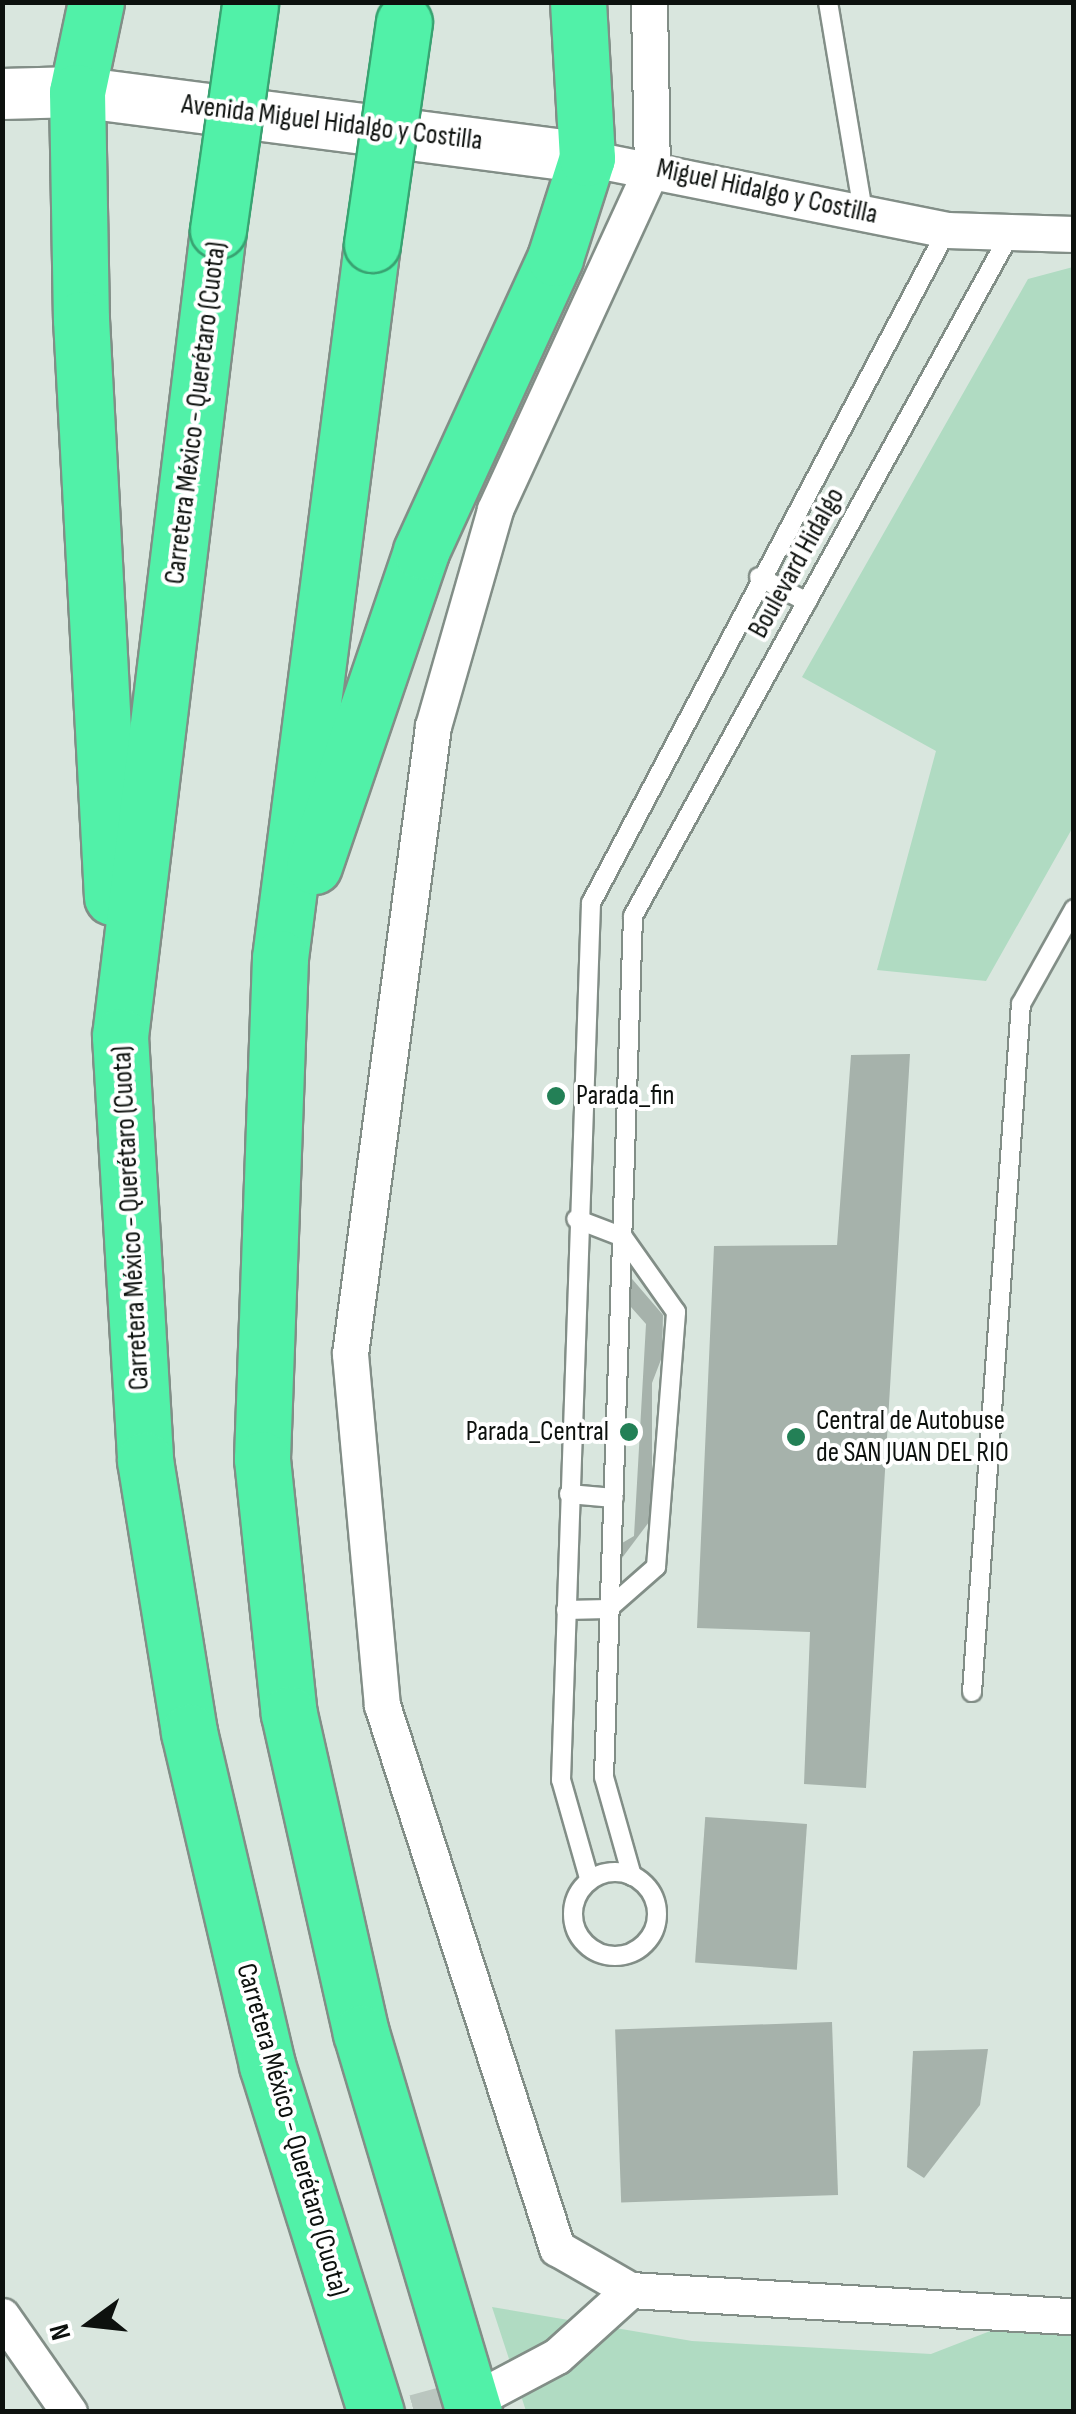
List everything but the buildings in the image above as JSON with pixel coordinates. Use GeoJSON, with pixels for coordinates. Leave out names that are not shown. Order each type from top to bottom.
{"type":"FeatureCollection","features":[{"type":"Feature","properties":{"kind":"highway"},"geometry":{"type":"LineString","coordinates":[[96,2],[77,92],[120,1036]]}},
{"type":"Feature","properties":{"kind":"highway"},"geometry":{"type":"LineString","coordinates":[[280,958],[420,552],[555,258],[586,158],[578,2]]}},
{"type":"Feature","properties":{"kind":"highway","name":"Carretera México - Querétaro (Cuota)"},"geometry":{"type":"LineString","coordinates":[[250,4],[218,230],[120,1036],[145,1460],[189,1732],[267,2065],[376,2412]]}},
{"type":"Feature","properties":{"kind":"highway"},"geometry":{"type":"LineString","coordinates":[[405,12],[280,958],[262,1459],[289,1714],[361,2033],[483,2401]]}},
{"type":"Feature","properties":{"kind":"street"},"geometry":{"type":"LineString","coordinates":[[649,2],[652,168],[495,510],[433,726],[350,1354],[382,1705],[557,2248],[630,2290],[1074,2316]]}},
{"type":"Feature","properties":{"kind":"street","name":"Avenida Miguel Hidalgo y Costilla"},"geometry":{"type":"LineString","coordinates":[[2,64],[77,92]]}},
{"type":"Feature","properties":{"kind":"street","name":"Avenida Miguel Hidalgo y Costilla"},"geometry":{"type":"LineString","coordinates":[[2,94],[77,92],[586,158]]}},
{"type":"Feature","properties":{"kind":"street","name":"Miguel Hidalgo y Costilla"},"geometry":{"type":"LineString","coordinates":[[586,158],[652,168],[947,230],[1009,236],[1074,234]]}},
{"type":"Feature","properties":{"kind":"street"},"geometry":{"type":"LineString","coordinates":[[483,2401],[557,2356],[630,2290]]}},
{"type":"Feature","properties":{"kind":"street"},"geometry":{"type":"LineString","coordinates":[[2,2316],[69,2412]]}},
{"type":"Feature","properties":{"kind":"lane"},"geometry":{"type":"LineString","coordinates":[[828,2],[863,211]]}},
{"type":"Feature","properties":{"kind":"lane","name":"Boulevard Hidalgo"},"geometry":{"type":"LineString","coordinates":[[576,1219],[591,903],[759,577],[947,230]]}},
{"type":"Feature","properties":{"kind":"lane","name":"Boulevard Hidalgo"},"geometry":{"type":"LineString","coordinates":[[624,1237],[633,916],[1009,236]]}},
{"type":"Feature","properties":{"kind":"lane"},"geometry":{"type":"LineString","coordinates":[[759,577],[807,602]]}},
{"type":"Feature","properties":{"kind":"lane"},"geometry":{"type":"LineString","coordinates":[[972,1692],[1022,1004],[1074,909]]}},
{"type":"Feature","properties":{"kind":"lane"},"geometry":{"type":"LineString","coordinates":[[566,1610],[608,1609],[656,1567],[676,1312],[624,1237],[576,1219],[561,1780],[589,1878],[573,1924],[596,1955],[634,1956],[658,1926],[650,1888],[632,1876],[589,1878]]}},
{"type":"Feature","properties":{"kind":"lane"},"geometry":{"type":"LineString","coordinates":[[624,1237],[604,1777],[632,1876]]}},
{"type":"Feature","properties":{"kind":"lane"},"geometry":{"type":"LineString","coordinates":[[569,1494],[614,1498]]}},
{"type":"Feature","properties":{"kind":"green space"},"geometry":{"type":"Polygon","coordinates":[[[1073,267],[1073,827],[986,981],[877,970],[936,751],[802,677],[1028,279],[1073,267]]]}},
{"type":"Feature","properties":{"kind":"green space"},"geometry":{"type":"Polygon","coordinates":[[[1073,2299],[1073,2411],[526,2411],[492,2307],[692,2341],[931,2354],[1073,2299]]]}},
{"type":"Feature","properties":{"kind":"tunnel"},"geometry":{"type":"LineString","coordinates":[[414,2412],[487,2392]]}},
{"type":"Feature","properties":{"kind":"place","name":"Parada_fin"},"geometry":{"type":"Point","coordinates":[556,1096]}},
{"type":"Feature","properties":{"kind":"place","name":"Parada_Central"},"geometry":{"type":"Point","coordinates":[629,1432]}},
{"type":"Feature","properties":{"kind":"place","name":"Central de Autobuse de SAN JUAN DEL RIO"},"geometry":{"type":"Point","coordinates":[796,1437]}}]}
